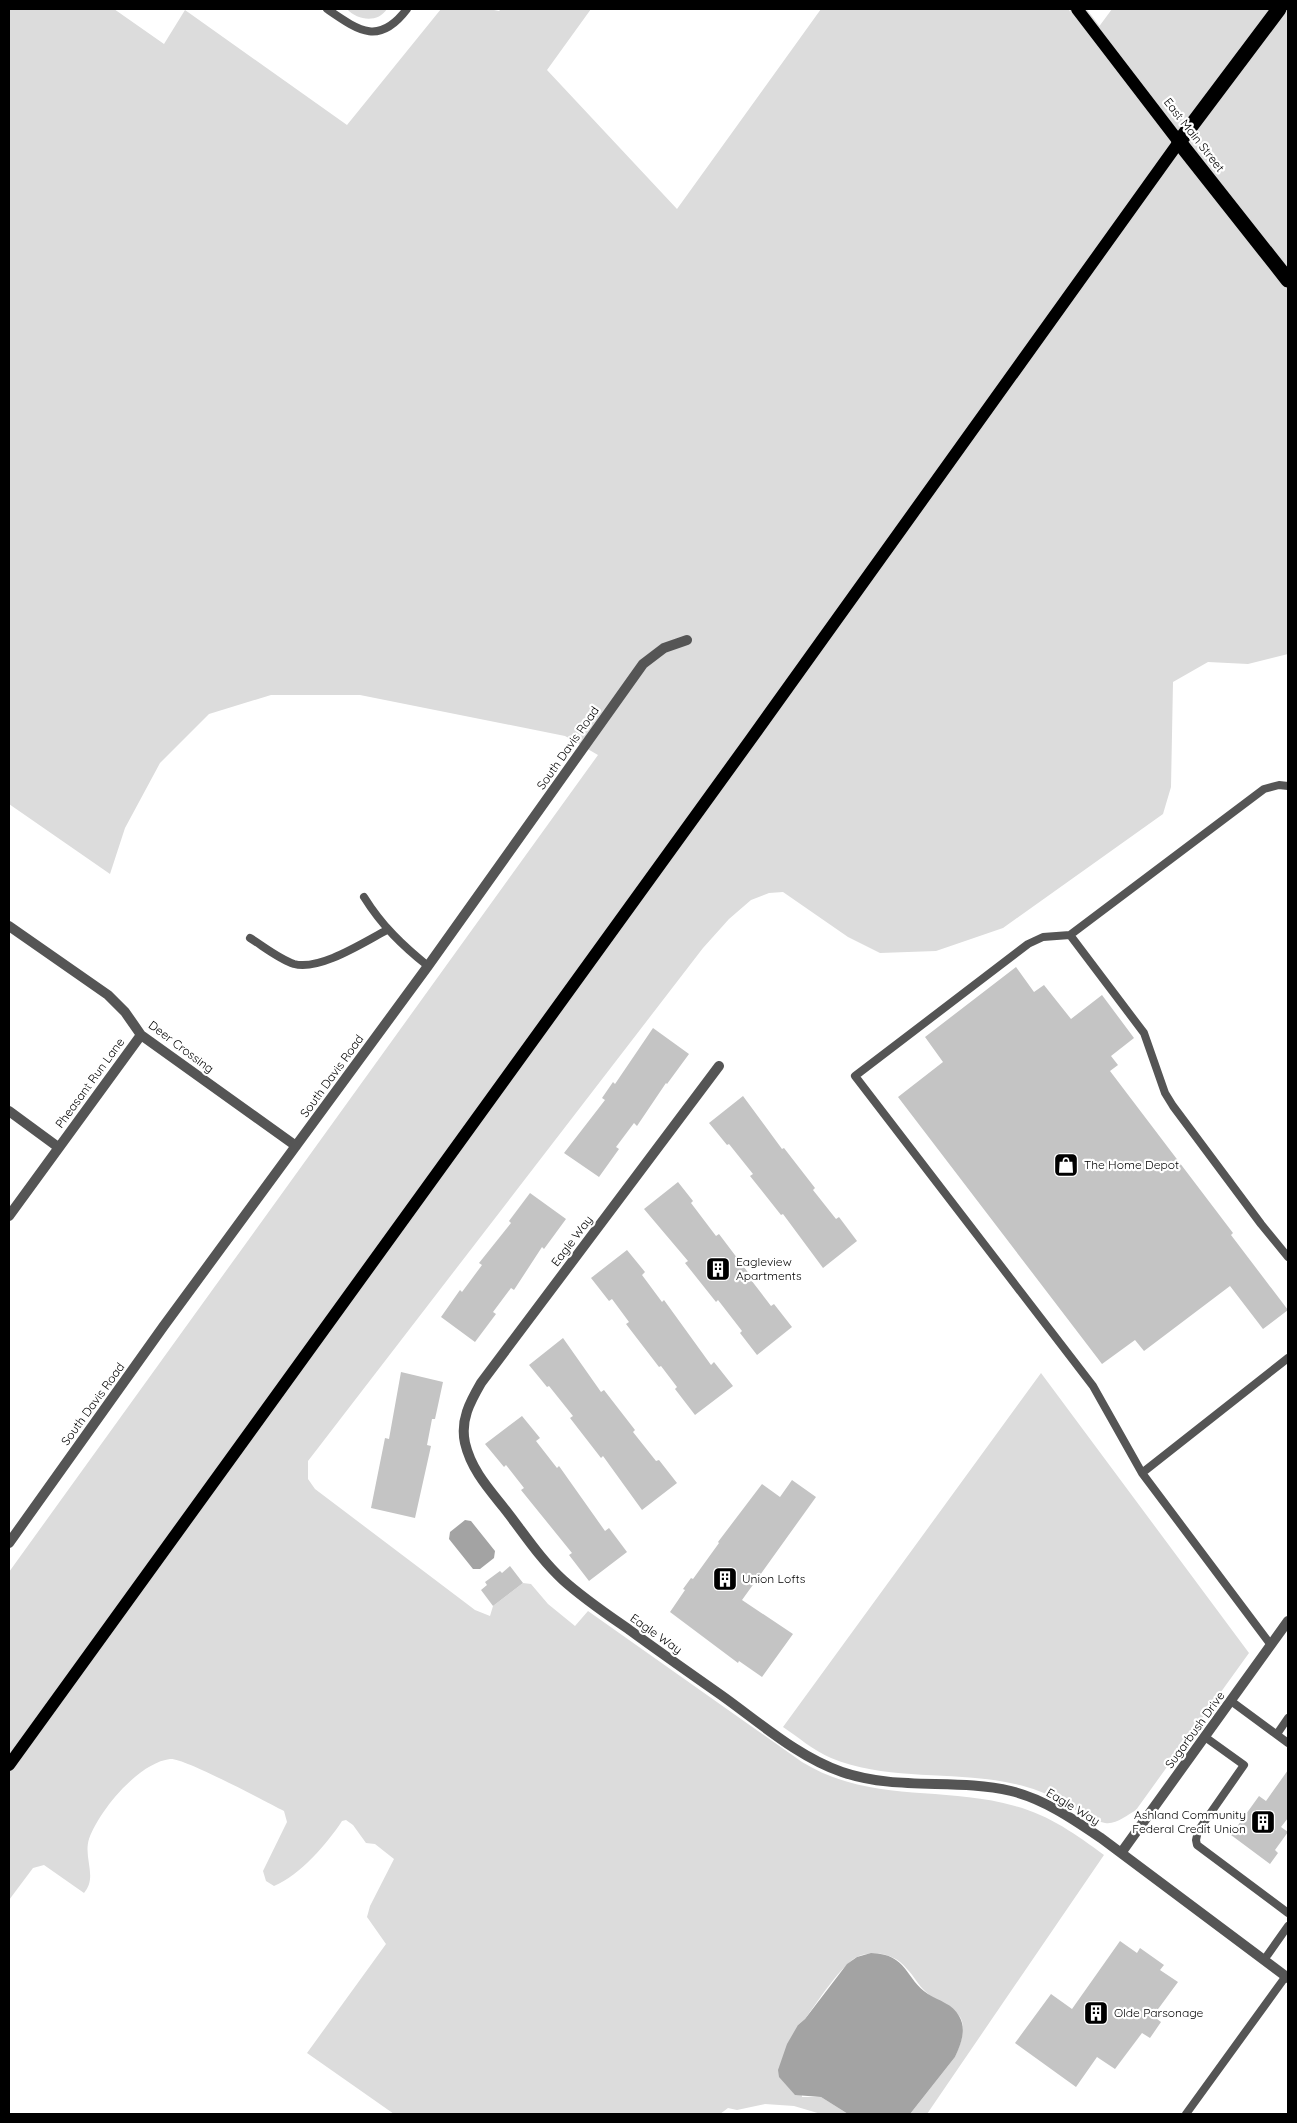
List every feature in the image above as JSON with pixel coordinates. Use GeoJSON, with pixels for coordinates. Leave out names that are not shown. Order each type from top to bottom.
{"type":"FeatureCollection","features":[{"type":"Feature","properties":{"kind":"highway"},"geometry":{"type":"LineString","coordinates":[[1179,142],[1279,9]]}},
{"type":"Feature","properties":{"kind":"highway","name":"East Main Street"},"geometry":{"type":"LineString","coordinates":[[1179,142],[1288,280]]}},
{"type":"Feature","properties":{"kind":"main road","name":"East Main Street"},"geometry":{"type":"LineString","coordinates":[[1077,9],[1179,142]]}},
{"type":"Feature","properties":{"kind":"main road"},"geometry":{"type":"LineString","coordinates":[[9,1765],[746,748],[1179,142]]}},
{"type":"Feature","properties":{"kind":"street","name":"South Davis Road"},"geometry":{"type":"LineString","coordinates":[[9,1543],[428,966],[643,664],[664,648],[687,640]]}},
{"type":"Feature","properties":{"kind":"street","name":"Deer Crossing"},"geometry":{"type":"LineString","coordinates":[[9,926],[108,995],[125,1012],[141,1035],[296,1146]]}},
{"type":"Feature","properties":{"kind":"street","name":"Pheasant Run Lane"},"geometry":{"type":"LineString","coordinates":[[9,1216],[141,1035]]}},
{"type":"Feature","properties":{"kind":"street","name":"Eagle Way"},"geometry":{"type":"LineString","coordinates":[[719,1066],[481,1383],[465,1415],[465,1441],[478,1475],[542,1558],[563,1580],[615,1620],[804,1754],[844,1773],[875,1780],[905,1784],[985,1787],[1032,1797],[1072,1819],[1121,1853],[1287,1977]]}},
{"type":"Feature","properties":{"kind":"street","name":"Pheasant Run Lane"},"geometry":{"type":"LineString","coordinates":[[9,1111],[58,1147]]}},
{"type":"Feature","properties":{"kind":"street","name":"Sugarbush Drive"},"geometry":{"type":"LineString","coordinates":[[1121,1853],[1288,1621]]}},
{"type":"Feature","properties":{"kind":"lane"},"geometry":{"type":"LineString","coordinates":[[328,9],[361,30],[375,32],[388,28],[407,9]]}},
{"type":"Feature","properties":{"kind":"lane"},"geometry":{"type":"LineString","coordinates":[[1271,1645],[1142,1473],[1093,1386],[855,1076],[1028,944],[1043,937],[1070,935],[1264,789],[1279,784],[1288,786]]}},
{"type":"Feature","properties":{"kind":"lane"},"geometry":{"type":"LineString","coordinates":[[364,897],[387,930],[404,947],[428,966]]}},
{"type":"Feature","properties":{"kind":"lane"},"geometry":{"type":"LineString","coordinates":[[250,938],[292,963],[302,965],[334,957],[387,930]]}},
{"type":"Feature","properties":{"kind":"lane"},"geometry":{"type":"LineString","coordinates":[[1070,935],[1144,1033],[1165,1093],[1173,1106],[1288,1257]]}},
{"type":"Feature","properties":{"kind":"lane"},"geometry":{"type":"LineString","coordinates":[[1142,1473],[1288,1358]]}},
{"type":"Feature","properties":{"kind":"lane"},"geometry":{"type":"LineString","coordinates":[[1231,1701],[1288,1743]]}},
{"type":"Feature","properties":{"kind":"lane"},"geometry":{"type":"LineString","coordinates":[[1277,1734],[1288,1718]]}},
{"type":"Feature","properties":{"kind":"lane"},"geometry":{"type":"LineString","coordinates":[[1205,1737],[1244,1765],[1198,1831],[1197,1845],[1288,1913]]}},
{"type":"Feature","properties":{"kind":"lane"},"geometry":{"type":"LineString","coordinates":[[1264,1960],[1288,1926]]}},
{"type":"Feature","properties":{"kind":"lane"},"geometry":{"type":"LineString","coordinates":[[1186,2114],[1287,1977]]}},
{"type":"Feature","properties":{"kind":"shaded area"},"geometry":{"type":"Polygon","coordinates":[[[9,9],[114,9],[164,44],[185,10],[347,125],[441,9],[489,9],[499,11],[501,9],[591,9],[547,70],[677,209],[821,9],[1068,9],[1172,143],[779,694],[9,1758],[9,1572],[598,755],[565,736],[360,695],[271,695],[209,714],[160,763],[125,828],[110,874],[9,804],[9,9]]]}},
{"type":"Feature","properties":{"kind":"shaded area"},"geometry":{"type":"Polygon","coordinates":[[[347,9],[387,9],[378,17],[368,19],[357,16],[347,9]]]}},
{"type":"Feature","properties":{"kind":"shaded area"},"geometry":{"type":"Polygon","coordinates":[[[1112,9],[1271,9],[1178,134],[1098,28],[1112,9]]]}},
{"type":"Feature","properties":{"kind":"shaded area"},"geometry":{"type":"Polygon","coordinates":[[[1284,9],[1288,9],[1288,272],[1185,142],[1284,9]]]}},
{"type":"Feature","properties":{"kind":"shaded area"},"geometry":{"type":"Polygon","coordinates":[[[1179,150],[1288,288],[1288,654],[1248,664],[1208,662],[1173,682],[1171,787],[1163,814],[1003,928],[936,951],[880,953],[848,937],[783,892],[769,893],[751,900],[729,919],[703,948],[308,1461],[308,1479],[315,1489],[475,1610],[490,1616],[493,1606],[523,1583],[531,1584],[548,1604],[575,1626],[588,1611],[802,1762],[828,1775],[854,1784],[880,1789],[960,1796],[1015,1806],[1051,1820],[1104,1855],[927,2114],[910,2114],[955,2057],[962,2037],[962,2022],[957,2013],[926,1992],[897,1960],[885,1955],[872,1953],[859,1956],[845,1966],[805,2019],[798,2025],[802,2097],[821,2097],[848,2114],[821,2114],[794,2106],[765,2104],[737,2110],[728,2108],[720,2114],[394,2114],[307,2053],[386,1944],[367,1917],[370,1906],[394,1859],[375,1844],[366,1843],[353,1825],[346,1820],[342,1821],[321,1849],[303,1867],[274,1886],[266,1881],[263,1871],[287,1822],[284,1811],[207,1772],[178,1760],[170,1759],[158,1762],[145,1769],[121,1790],[101,1815],[89,1839],[90,1880],[84,1893],[44,1865],[33,1868],[9,1900],[9,1772],[1179,150]]]}},
{"type":"Feature","properties":{"kind":"shaded area"},"geometry":{"type":"Polygon","coordinates":[[[1041,1373],[1249,1653],[1136,1810],[1117,1821],[1109,1823],[1099,1822],[1088,1817],[1045,1793],[1015,1784],[969,1777],[899,1773],[853,1765],[831,1758],[812,1748],[783,1727],[1041,1373]]]}},
{"type":"Feature","properties":{"kind":"shaded area"},"geometry":{"type":"Polygon","coordinates":[[[465,1520],[471,1521],[495,1551],[494,1558],[480,1569],[473,1569],[449,1539],[450,1532],[465,1520]]]}},
{"type":"Feature","properties":{"kind":"shaded area"},"geometry":{"type":"Polygon","coordinates":[[[871,1953],[883,1954],[899,1962],[920,1988],[953,2008],[963,2026],[962,2036],[955,2057],[910,2114],[848,2114],[821,2097],[795,2095],[779,2077],[778,2070],[787,2044],[798,2025],[805,2019],[847,1964],[857,1957],[871,1953]]]}},
{"type":"Feature","properties":{"kind":"building","name":"The Home Depot"},"geometry":{"type":"Polygon","coordinates":[[[1016,967],[1034,992],[1044,985],[1071,1019],[1102,995],[1134,1038],[1111,1056],[1118,1065],[1110,1071],[1233,1233],[1231,1235],[1288,1310],[1263,1329],[1230,1286],[1144,1351],[1135,1340],[1102,1364],[898,1097],[943,1062],[925,1037],[1016,967]]]}},
{"type":"Feature","properties":{"kind":"building"},"geometry":{"type":"Polygon","coordinates":[[[653,1028],[689,1054],[666,1083],[637,1126],[634,1123],[616,1147],[619,1149],[599,1177],[564,1153],[605,1100],[602,1098],[613,1082],[615,1084],[653,1028]]]}},
{"type":"Feature","properties":{"kind":"building","name":"Eagleview Apartments"},"geometry":{"type":"Polygon","coordinates":[[[743,1096],[782,1149],[784,1148],[815,1188],[813,1190],[836,1219],[839,1217],[857,1241],[823,1268],[783,1214],[781,1215],[750,1176],[753,1174],[709,1123],[743,1096]]]}},
{"type":"Feature","properties":{"kind":"building","name":"Eagleview Apartments"},"geometry":{"type":"Polygon","coordinates":[[[678,1182],[693,1201],[691,1203],[716,1236],[719,1234],[771,1306],[774,1304],[792,1327],[757,1355],[740,1333],[742,1331],[718,1300],[716,1302],[685,1263],[688,1261],[644,1209],[678,1182]]]}},
{"type":"Feature","properties":{"kind":"building"},"geometry":{"type":"Polygon","coordinates":[[[530,1193],[566,1219],[544,1249],[542,1247],[514,1290],[511,1288],[493,1312],[496,1314],[475,1342],[441,1317],[460,1290],[462,1292],[482,1265],[479,1263],[511,1223],[509,1221],[530,1193]]]}},
{"type":"Feature","properties":{"kind":"building"},"geometry":{"type":"Polygon","coordinates":[[[627,1250],[645,1272],[642,1275],[662,1302],[664,1300],[711,1365],[714,1362],[733,1386],[695,1415],[675,1389],[677,1387],[626,1324],[629,1322],[612,1299],[609,1301],[591,1278],[627,1250]]]}},
{"type":"Feature","properties":{"kind":"building"},"geometry":{"type":"Polygon","coordinates":[[[563,1338],[601,1392],[604,1390],[635,1430],[633,1432],[656,1461],[659,1460],[677,1483],[642,1510],[603,1456],[601,1458],[570,1418],[573,1416],[529,1365],[563,1338]]]}},
{"type":"Feature","properties":{"kind":"building"},"geometry":{"type":"Polygon","coordinates":[[[401,1372],[443,1382],[435,1419],[432,1419],[427,1445],[431,1446],[415,1518],[371,1508],[385,1438],[389,1439],[401,1372]]]}},
{"type":"Feature","properties":{"kind":"building"},"geometry":{"type":"Polygon","coordinates":[[[522,1416],[540,1438],[536,1441],[557,1468],[559,1466],[605,1531],[609,1528],[627,1552],[589,1581],[569,1555],[572,1553],[521,1490],[524,1488],[506,1465],[504,1467],[485,1444],[522,1416]]]}},
{"type":"Feature","properties":{"kind":"building","name":"Union Lofts"},"geometry":{"type":"Polygon","coordinates":[[[792,1480],[816,1497],[742,1600],[793,1634],[762,1677],[739,1661],[738,1663],[670,1612],[685,1590],[683,1589],[691,1578],[693,1579],[718,1542],[762,1484],[780,1497],[792,1480]]]}},
{"type":"Feature","properties":{"kind":"building"},"geometry":{"type":"Polygon","coordinates":[[[510,1566],[523,1583],[493,1606],[481,1590],[487,1585],[485,1582],[500,1571],[502,1573],[510,1566]]]}},
{"type":"Feature","properties":{"kind":"building","name":"Ashland Community Federal Credit Union"},"geometry":{"type":"Polygon","coordinates":[[[1288,1770],[1288,1818],[1281,1827],[1288,1832],[1275,1850],[1278,1853],[1270,1864],[1231,1835],[1259,1796],[1266,1801],[1288,1770]]]}},
{"type":"Feature","properties":{"kind":"building","name":"Olde Parsonage"},"geometry":{"type":"Polygon","coordinates":[[[1120,1941],[1137,1953],[1140,1948],[1164,1965],[1160,1970],[1178,1982],[1153,2016],[1161,2022],[1150,2038],[1142,2033],[1115,2069],[1097,2057],[1076,2087],[1015,2043],[1051,1994],[1072,2009],[1120,1941]]]}},
{"type":"Feature","properties":{"kind":"place","name":"The Home Depot"},"geometry":{"type":"Point","coordinates":[1066,1165]}},
{"type":"Feature","properties":{"kind":"place","name":"Eagleview Apartments"},"geometry":{"type":"Point","coordinates":[718,1269]}},
{"type":"Feature","properties":{"kind":"place","name":"Union Lofts"},"geometry":{"type":"Point","coordinates":[725,1579]}},
{"type":"Feature","properties":{"kind":"place","name":"Ashland Community Federal Credit Union"},"geometry":{"type":"Point","coordinates":[1263,1822]}},
{"type":"Feature","properties":{"kind":"place","name":"Olde Parsonage"},"geometry":{"type":"Point","coordinates":[1096,2013]}}]}
